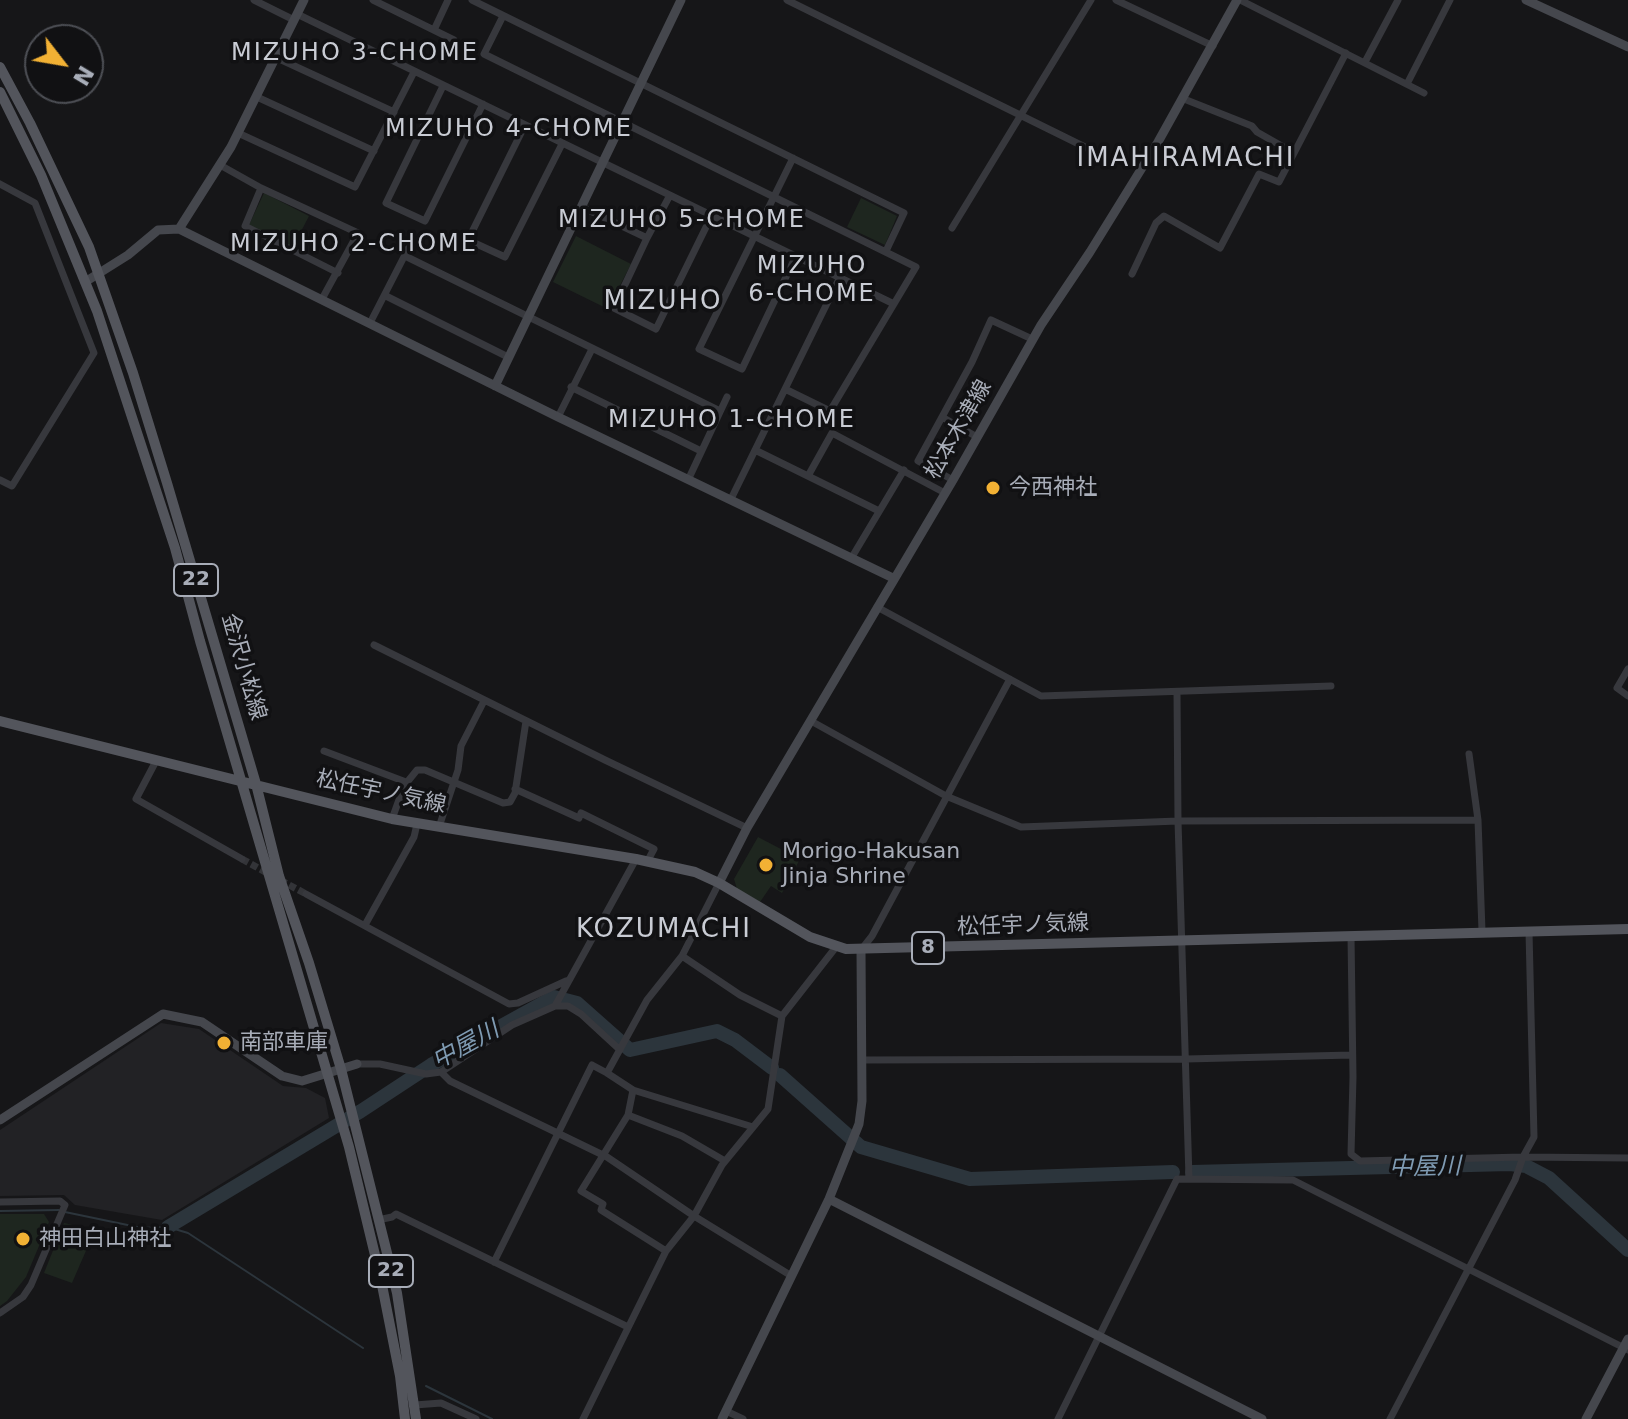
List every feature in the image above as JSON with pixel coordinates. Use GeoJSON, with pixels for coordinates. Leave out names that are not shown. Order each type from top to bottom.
{"type":"FeatureCollection","features":[{"type":"Feature","properties":{"kind":"main road","name":"金沢小松線"},"geometry":{"type":"LineString","coordinates":[[0,67],[89,247],[133,373],[256,784],[279,876],[341,1069],[378,1220]]}},
{"type":"Feature","properties":{"kind":"main road","name":"金沢小松線"},"geometry":{"type":"LineString","coordinates":[[0,92],[41,175],[85,282],[143,444],[344,1133],[381,1280],[405,1419]]}},
{"type":"Feature","properties":{"kind":"main road","name":"松任宇ノ気線"},"geometry":{"type":"LineString","coordinates":[[0,721],[392,819],[636,859],[695,872],[810,937],[836,947],[861,950],[1628,929]]}},
{"type":"Feature","properties":{"kind":"main road","name":"22"},"geometry":{"type":"LineString","coordinates":[[378,1220],[397,1293],[416,1419]]}},
{"type":"Feature","properties":{"kind":"street"},"geometry":{"type":"LineString","coordinates":[[254,0],[483,104],[894,304]]}},
{"type":"Feature","properties":{"kind":"street"},"geometry":{"type":"LineString","coordinates":[[179,229],[238,133],[304,0]]}},
{"type":"Feature","properties":{"kind":"street"},"geometry":{"type":"LineString","coordinates":[[373,0],[454,40]]}},
{"type":"Feature","properties":{"kind":"street"},"geometry":{"type":"LineString","coordinates":[[434,30],[448,0]]}},
{"type":"Feature","properties":{"kind":"street"},"geometry":{"type":"LineString","coordinates":[[472,0],[904,213],[886,251]]}},
{"type":"Feature","properties":{"kind":"street"},"geometry":{"type":"LineString","coordinates":[[495,386],[681,0]]}},
{"type":"Feature","properties":{"kind":"street"},"geometry":{"type":"LineString","coordinates":[[787,0],[1093,151]]}},
{"type":"Feature","properties":{"kind":"street"},"geometry":{"type":"LineString","coordinates":[[952,228],[1091,0]]}},
{"type":"Feature","properties":{"kind":"street"},"geometry":{"type":"LineString","coordinates":[[1116,0],[1213,46]]}},
{"type":"Feature","properties":{"kind":"street"},"geometry":{"type":"LineString","coordinates":[[1239,0],[1424,93]]}},
{"type":"Feature","properties":{"kind":"street","name":"松本木津線"},"geometry":{"type":"LineString","coordinates":[[719,883],[747,828],[953,480],[1032,339],[1090,252],[1184,99],[1239,0]]}},
{"type":"Feature","properties":{"kind":"street"},"geometry":{"type":"LineString","coordinates":[[1365,62],[1398,0]]}},
{"type":"Feature","properties":{"kind":"street"},"geometry":{"type":"LineString","coordinates":[[1407,84],[1450,0]]}},
{"type":"Feature","properties":{"kind":"street"},"geometry":{"type":"LineString","coordinates":[[1526,0],[1628,47]]}},
{"type":"Feature","properties":{"kind":"street"},"geometry":{"type":"LineString","coordinates":[[484,54],[503,16]]}},
{"type":"Feature","properties":{"kind":"street"},"geometry":{"type":"LineString","coordinates":[[474,49],[916,267],[830,411],[785,389]]}},
{"type":"Feature","properties":{"kind":"street"},"geometry":{"type":"LineString","coordinates":[[1132,274],[1156,223],[1164,216],[1220,248],[1259,174],[1279,182],[1346,53]]}},
{"type":"Feature","properties":{"kind":"street"},"geometry":{"type":"LineString","coordinates":[[275,57],[394,112]]}},
{"type":"Feature","properties":{"kind":"street"},"geometry":{"type":"LineString","coordinates":[[238,133],[355,187],[414,72]]}},
{"type":"Feature","properties":{"kind":"street"},"geometry":{"type":"LineString","coordinates":[[443,86],[386,203],[425,221],[483,104]]}},
{"type":"Feature","properties":{"kind":"street"},"geometry":{"type":"LineString","coordinates":[[257,97],[374,151]]}},
{"type":"Feature","properties":{"kind":"street"},"geometry":{"type":"LineString","coordinates":[[1184,99],[1252,126],[1294,153]]}},
{"type":"Feature","properties":{"kind":"street"},"geometry":{"type":"LineString","coordinates":[[525,125],[468,240],[505,257],[562,144]]}},
{"type":"Feature","properties":{"kind":"street"},"geometry":{"type":"LineString","coordinates":[[793,158],[699,349],[742,369],[795,258]]}},
{"type":"Feature","properties":{"kind":"street"},"geometry":{"type":"LineString","coordinates":[[220,165],[261,188],[358,233],[322,299]]}},
{"type":"Feature","properties":{"kind":"street"},"geometry":{"type":"LineString","coordinates":[[0,184],[35,203],[94,353],[12,486],[0,480]]}},
{"type":"Feature","properties":{"kind":"street"},"geometry":{"type":"LineString","coordinates":[[261,188],[245,226],[338,273]]}},
{"type":"Feature","properties":{"kind":"street"},"geometry":{"type":"LineString","coordinates":[[669,197],[614,308],[656,329],[711,217]]}},
{"type":"Feature","properties":{"kind":"street"},"geometry":{"type":"LineString","coordinates":[[582,207],[647,238]]}},
{"type":"Feature","properties":{"kind":"street"},"geometry":{"type":"LineString","coordinates":[[85,282],[158,230],[179,229],[558,417],[893,578]]}},
{"type":"Feature","properties":{"kind":"street"},"geometry":{"type":"LineString","coordinates":[[370,323],[409,247]]}},
{"type":"Feature","properties":{"kind":"street"},"geometry":{"type":"LineString","coordinates":[[405,256],[720,411]]}},
{"type":"Feature","properties":{"kind":"street"},"geometry":{"type":"LineString","coordinates":[[66,277],[80,270]]}},
{"type":"Feature","properties":{"kind":"street"},"geometry":{"type":"LineString","coordinates":[[731,499],[839,279]]}},
{"type":"Feature","properties":{"kind":"street"},"geometry":{"type":"LineString","coordinates":[[386,296],[508,357]]}},
{"type":"Feature","properties":{"kind":"street"},"geometry":{"type":"LineString","coordinates":[[953,480],[918,461],[991,320],[1032,339]]}},
{"type":"Feature","properties":{"kind":"street"},"geometry":{"type":"LineString","coordinates":[[558,417],[592,349]]}},
{"type":"Feature","properties":{"kind":"street"},"geometry":{"type":"LineString","coordinates":[[571,387],[701,451]]}},
{"type":"Feature","properties":{"kind":"street"},"geometry":{"type":"LineString","coordinates":[[689,478],[727,397]]}},
{"type":"Feature","properties":{"kind":"street"},"geometry":{"type":"LineString","coordinates":[[942,417],[977,437]]}},
{"type":"Feature","properties":{"kind":"street"},"geometry":{"type":"LineString","coordinates":[[808,476],[832,433],[945,493]]}},
{"type":"Feature","properties":{"kind":"street"},"geometry":{"type":"LineString","coordinates":[[755,450],[879,511]]}},
{"type":"Feature","properties":{"kind":"street"},"geometry":{"type":"LineString","coordinates":[[852,557],[904,470]]}},
{"type":"Feature","properties":{"kind":"street"},"geometry":{"type":"LineString","coordinates":[[877,607],[1041,696],[1331,686]]}},
{"type":"Feature","properties":{"kind":"street"},"geometry":{"type":"LineString","coordinates":[[374,645],[747,828]]}},
{"type":"Feature","properties":{"kind":"street"},"geometry":{"type":"LineString","coordinates":[[1628,669],[1617,688],[1628,696]]}},
{"type":"Feature","properties":{"kind":"street"},"geometry":{"type":"LineString","coordinates":[[743,1419],[724,1415],[854,1141],[862,1101],[861,950],[872,936],[1010,679]]}},
{"type":"Feature","properties":{"kind":"street"},"geometry":{"type":"LineString","coordinates":[[1177,692],[1189,1178]]}},
{"type":"Feature","properties":{"kind":"street"},"geometry":{"type":"LineString","coordinates":[[439,827],[461,746],[484,701]]}},
{"type":"Feature","properties":{"kind":"street"},"geometry":{"type":"LineString","coordinates":[[392,819],[406,782],[417,770],[425,770],[503,803],[510,802],[526,721]]}},
{"type":"Feature","properties":{"kind":"street"},"geometry":{"type":"LineString","coordinates":[[811,721],[946,796],[1021,827],[1178,821],[1478,820]]}},
{"type":"Feature","properties":{"kind":"street"},"geometry":{"type":"LineString","coordinates":[[324,751],[406,782]]}},
{"type":"Feature","properties":{"kind":"street"},"geometry":{"type":"LineString","coordinates":[[1469,754],[1478,820],[1482,931]]}},
{"type":"Feature","properties":{"kind":"street"},"geometry":{"type":"LineString","coordinates":[[156,761],[136,799],[242,859]]}},
{"type":"Feature","properties":{"kind":"street"},"geometry":{"type":"LineString","coordinates":[[515,789],[654,849],[647,862]]}},
{"type":"Feature","properties":{"kind":"street"},"geometry":{"type":"LineString","coordinates":[[365,925],[414,837],[417,824]]}},
{"type":"Feature","properties":{"kind":"street"},"geometry":{"type":"LineString","coordinates":[[0,1120],[163,1014],[202,1022],[282,1076],[302,1081],[357,1064],[380,1064],[426,1074],[441,1072],[558,999],[636,859]]}},
{"type":"Feature","properties":{"kind":"street"},"geometry":{"type":"LineString","coordinates":[[607,1073],[647,1000],[682,956],[719,883]]}},
{"type":"Feature","properties":{"kind":"street"},"geometry":{"type":"LineString","coordinates":[[306,894],[509,1004],[518,1003],[566,981]]}},
{"type":"Feature","properties":{"kind":"street"},"geometry":{"type":"LineString","coordinates":[[1390,1419],[1534,1137],[1529,932]]}},
{"type":"Feature","properties":{"kind":"street"},"geometry":{"type":"LineString","coordinates":[[1351,936],[1351,1154],[1360,1161],[1521,1163],[1628,1158]]}},
{"type":"Feature","properties":{"kind":"street"},"geometry":{"type":"LineString","coordinates":[[583,1419],[666,1251],[694,1216],[725,1161],[768,1109],[782,1016],[836,947]]}},
{"type":"Feature","properties":{"kind":"street"},"geometry":{"type":"LineString","coordinates":[[682,956],[740,995],[782,1016]]}},
{"type":"Feature","properties":{"kind":"street"},"geometry":{"type":"LineString","coordinates":[[558,999],[622,1045]]}},
{"type":"Feature","properties":{"kind":"street"},"geometry":{"type":"LineString","coordinates":[[862,1060],[1352,1055]]}},
{"type":"Feature","properties":{"kind":"street"},"geometry":{"type":"LineString","coordinates":[[494,1262],[592,1065],[633,1090],[753,1127]]}},
{"type":"Feature","properties":{"kind":"street"},"geometry":{"type":"LineString","coordinates":[[441,1072],[450,1081],[603,1156],[790,1275]]}},
{"type":"Feature","properties":{"kind":"street"},"geometry":{"type":"LineString","coordinates":[[633,1090],[628,1115],[581,1191],[603,1204],[601,1210],[666,1251]]}},
{"type":"Feature","properties":{"kind":"street"},"geometry":{"type":"LineString","coordinates":[[628,1115],[682,1136],[725,1161]]}},
{"type":"Feature","properties":{"kind":"street"},"geometry":{"type":"LineString","coordinates":[[1058,1419],[1177,1179],[1189,1178],[1293,1180],[1627,1345],[1586,1419]]}},
{"type":"Feature","properties":{"kind":"street"},"geometry":{"type":"LineString","coordinates":[[829,1199],[1262,1419]]}},
{"type":"Feature","properties":{"kind":"street"},"geometry":{"type":"LineString","coordinates":[[0,1202],[60,1201],[65,1205],[31,1285],[23,1297],[0,1313]]}},
{"type":"Feature","properties":{"kind":"street"},"geometry":{"type":"LineString","coordinates":[[378,1220],[396,1214],[628,1327]]}},
{"type":"Feature","properties":{"kind":"street"},"geometry":{"type":"LineString","coordinates":[[415,1405],[441,1403],[476,1419]]}},
{"type":"Feature","properties":{"kind":"shaded area"},"geometry":{"type":"Polygon","coordinates":[[[264,193],[309,216],[293,247],[249,225],[264,193]]]}},
{"type":"Feature","properties":{"kind":"shaded area"},"geometry":{"type":"Polygon","coordinates":[[[861,198],[897,216],[885,245],[847,227],[861,198]]]}},
{"type":"Feature","properties":{"kind":"shaded area"},"geometry":{"type":"Polygon","coordinates":[[[576,236],[631,264],[608,309],[553,282],[576,236]]]}},
{"type":"Feature","properties":{"kind":"shaded area"},"geometry":{"type":"Polygon","coordinates":[[[758,837],[800,859],[782,893],[771,886],[760,902],[737,889],[734,879],[758,837]]]}},
{"type":"Feature","properties":{"kind":"shaded area"},"geometry":{"type":"Polygon","coordinates":[[[161,1023],[199,1029],[283,1086],[306,1088],[325,1098],[329,1118],[162,1220],[75,1205],[64,1195],[0,1196],[0,1130],[161,1023]]]}},
{"type":"Feature","properties":{"kind":"shaded area"},"geometry":{"type":"Polygon","coordinates":[[[0,1214],[44,1214],[49,1222],[26,1277],[0,1306],[0,1214]]]}},
{"type":"Feature","properties":{"kind":"shaded area"},"geometry":{"type":"Polygon","coordinates":[[[64,1223],[95,1230],[72,1283],[44,1273],[64,1223]]]}},
{"type":"Feature","properties":{"kind":"waterway","name":"中屋川"},"geometry":{"type":"LineString","coordinates":[[168,1227],[361,1111],[431,1065],[554,997],[577,1003],[630,1050],[717,1031],[735,1040],[772,1068]]}},
{"type":"Feature","properties":{"kind":"waterway","name":"中屋川"},"geometry":{"type":"LineString","coordinates":[[780,1075],[861,1147],[970,1179],[1173,1172]]}},
{"type":"Feature","properties":{"kind":"waterway","name":"中屋川"},"geometry":{"type":"LineString","coordinates":[[1192,1172],[1526,1166],[1549,1178],[1628,1250]]}},
{"type":"Feature","properties":{"kind":"waterway"},"geometry":{"type":"LineString","coordinates":[[0,1211],[59,1210]]}},
{"type":"Feature","properties":{"kind":"waterway"},"geometry":{"type":"LineString","coordinates":[[65,1212],[142,1228],[168,1227],[188,1233],[363,1348]]}},
{"type":"Feature","properties":{"kind":"waterway"},"geometry":{"type":"LineString","coordinates":[[426,1386],[492,1419]]}},
{"type":"Feature","properties":{"kind":"tunnel"},"geometry":{"type":"LineString","coordinates":[[242,859],[269,874]]}},
{"type":"Feature","properties":{"kind":"tunnel"},"geometry":{"type":"LineString","coordinates":[[280,880],[306,894]]}},
{"type":"Feature","properties":{"kind":"place","name":"今西神社"},"geometry":{"type":"Point","coordinates":[993,488]}},
{"type":"Feature","properties":{"kind":"place","name":"Morigo-Hakusan Jinja Shrine"},"geometry":{"type":"Point","coordinates":[766,865]}},
{"type":"Feature","properties":{"kind":"place","name":"南部車庫"},"geometry":{"type":"Point","coordinates":[224,1043]}},
{"type":"Feature","properties":{"kind":"place","name":"神田白山神社"},"geometry":{"type":"Point","coordinates":[23,1239]}},
{"type":"Feature","properties":{"kind":"district","name":"MIZUHO 3-CHOME"},"geometry":{"type":"Point","coordinates":[355,54]}},
{"type":"Feature","properties":{"kind":"district","name":"MIZUHO 4-CHOME"},"geometry":{"type":"Point","coordinates":[509,130]}},
{"type":"Feature","properties":{"kind":"district","name":"IMAHIRAMACHI"},"geometry":{"type":"Point","coordinates":[1186,159]}},
{"type":"Feature","properties":{"kind":"district","name":"MIZUHO 5-CHOME"},"geometry":{"type":"Point","coordinates":[682,221]}},
{"type":"Feature","properties":{"kind":"district","name":"MIZUHO 2-CHOME"},"geometry":{"type":"Point","coordinates":[354,245]}},
{"type":"Feature","properties":{"kind":"district","name":"MIZUHO 6-CHOME"},"geometry":{"type":"Point","coordinates":[812,281]}},
{"type":"Feature","properties":{"kind":"district","name":"MIZUHO"},"geometry":{"type":"Point","coordinates":[663,302]}},
{"type":"Feature","properties":{"kind":"district","name":"MIZUHO 1-CHOME"},"geometry":{"type":"Point","coordinates":[732,421]}},
{"type":"Feature","properties":{"kind":"district","name":"KOZUMACHI"},"geometry":{"type":"Point","coordinates":[664,930]}}]}
